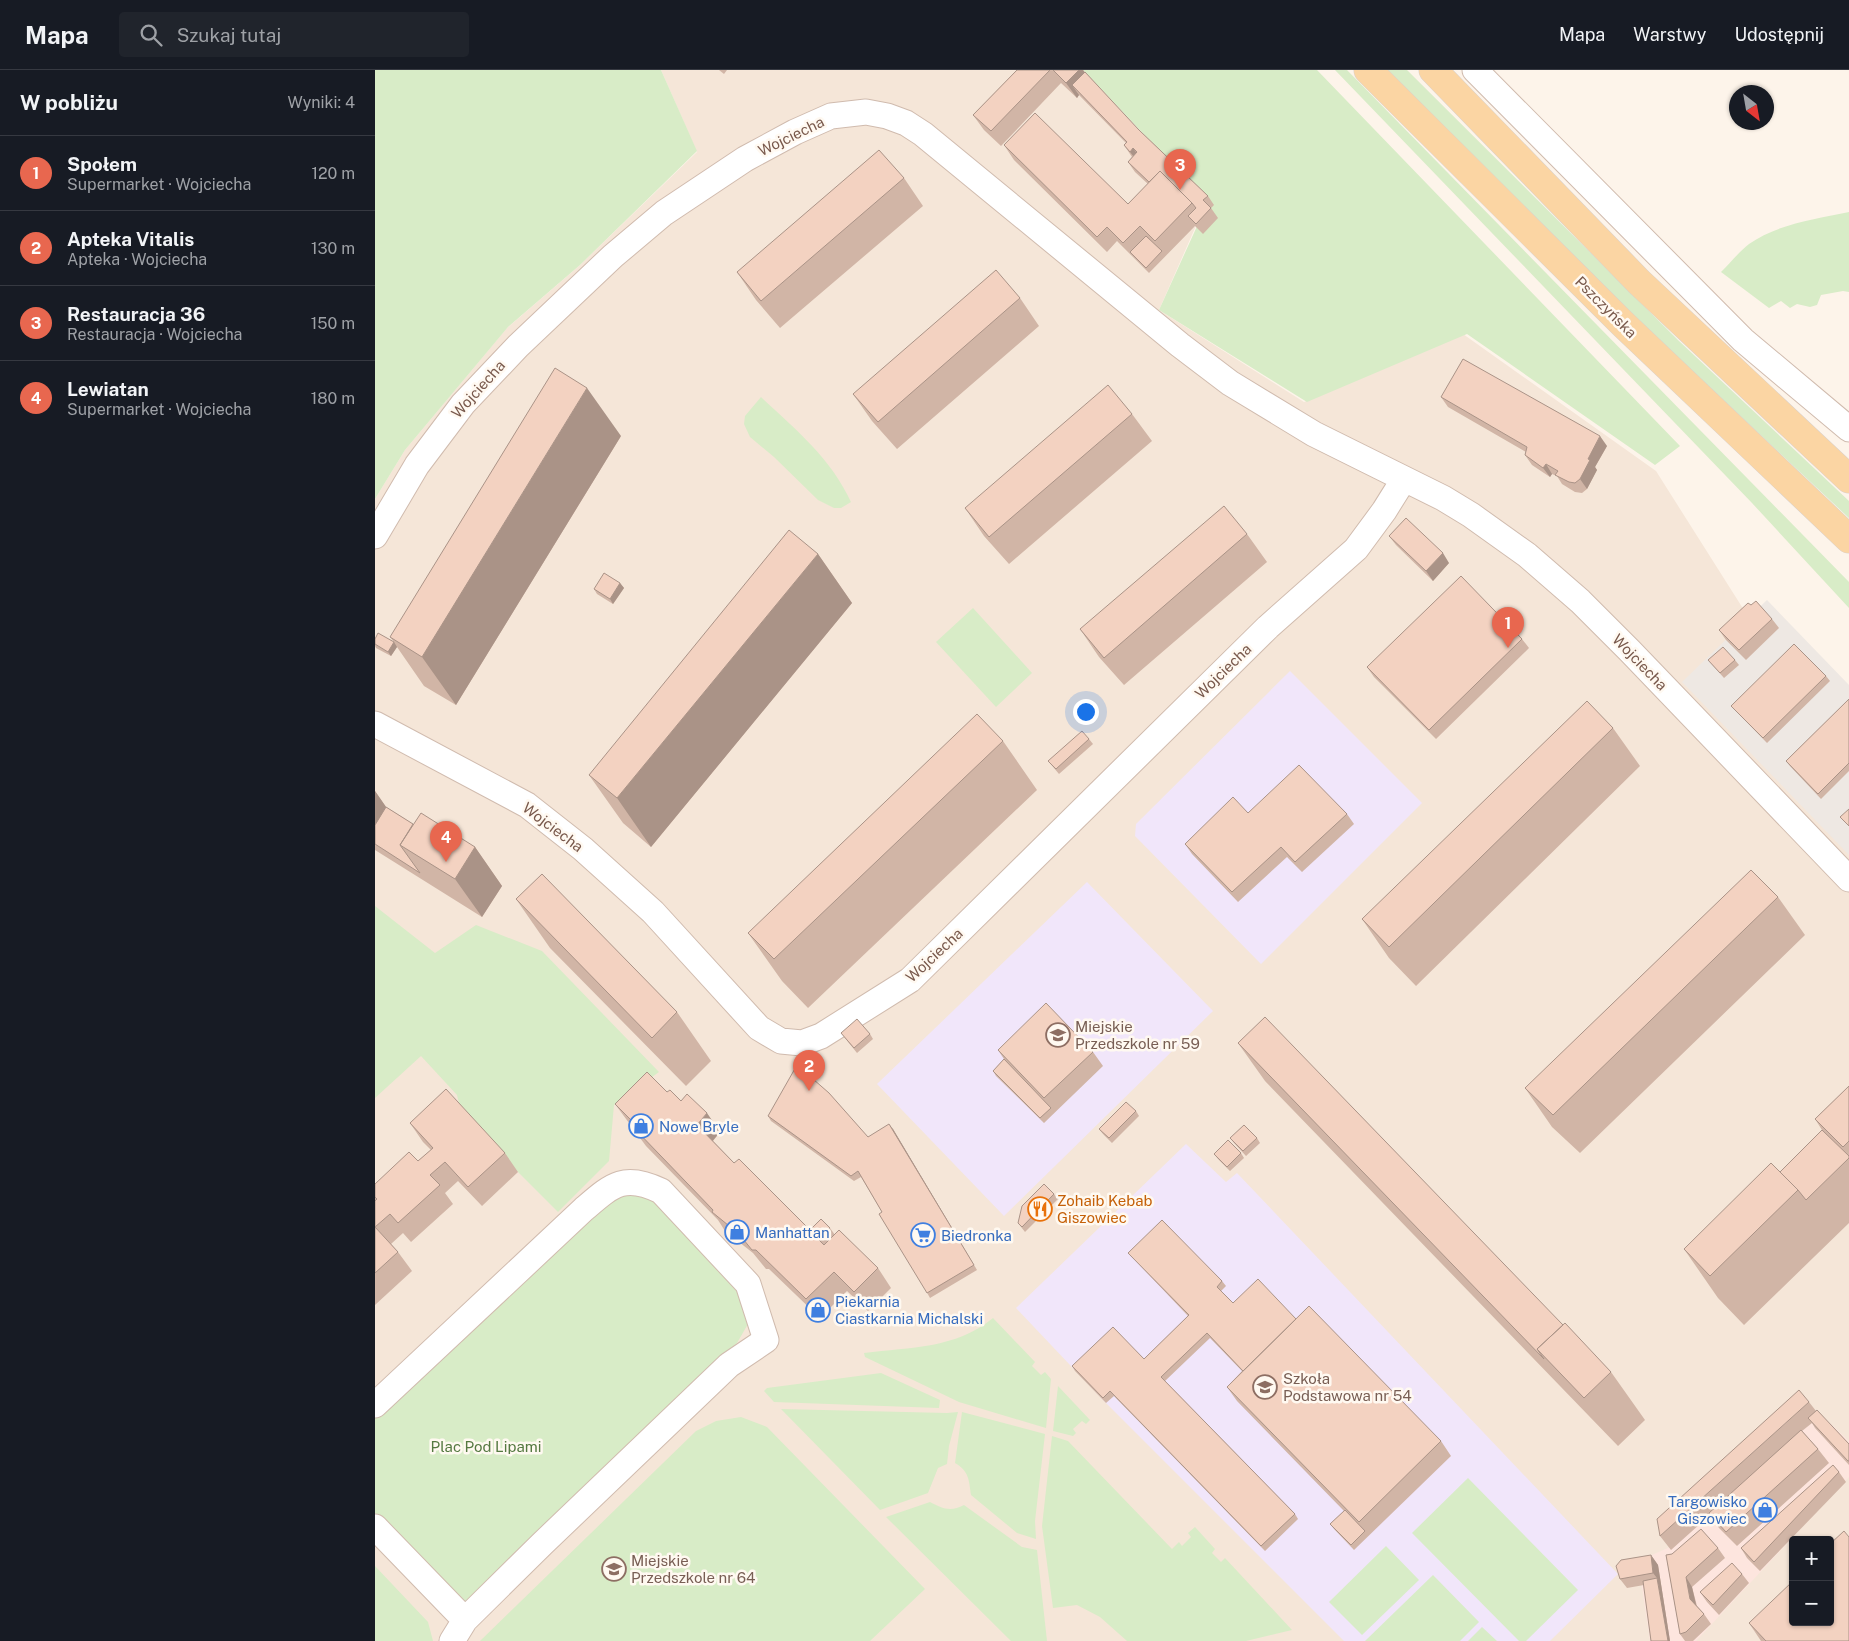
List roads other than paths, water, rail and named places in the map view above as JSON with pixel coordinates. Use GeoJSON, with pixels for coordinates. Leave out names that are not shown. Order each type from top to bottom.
{"type":"FeatureCollection","features":[{"type":"Feature","properties":{"kind":"main road","name":"Pszczyńska"},"geometry":{"type":"LineString","coordinates":[[1368,70],[1623,324],[1849,539]]}},
{"type":"Feature","properties":{"kind":"main road"},"geometry":{"type":"LineString","coordinates":[[1433,70],[1639,282],[1849,479]]}},
{"type":"Feature","properties":{"kind":"street"},"geometry":{"type":"LineString","coordinates":[[1475,70],[1743,340],[1849,429]]}},
{"type":"Feature","properties":{"kind":"street","name":"Wojciecha"},"geometry":{"type":"LineString","coordinates":[[375,536],[417,464],[463,404],[518,346],[619,251],[664,213],[745,159],[815,122],[849,113],[866,112],[887,116],[906,123],[923,134],[1165,333],[1230,383],[1314,434],[1471,515],[1553,577],[1630,652],[1849,879]]}},
{"type":"Feature","properties":{"kind":"street","name":"Wojciecha"},"geometry":{"type":"LineString","coordinates":[[375,724],[527,805],[583,849],[653,912],[759,1028],[781,1041],[801,1043],[821,1036],[910,980],[1261,634],[1351,555],[1369,533],[1404,479]]}},
{"type":"Feature","properties":{"kind":"street"},"geometry":{"type":"LineString","coordinates":[[375,1405],[584,1209],[617,1183],[645,1183],[661,1191],[709,1240],[749,1284],[766,1340],[729,1365],[541,1544],[459,1631],[375,1526]]}},
{"type":"Feature","properties":{"kind":"place","name":"Restauracja 36"},"geometry":{"type":"Point","coordinates":[1180,190]}},
{"type":"Feature","properties":{"kind":"place","name":"Społem"},"geometry":{"type":"Point","coordinates":[1508,648]}},
{"type":"Feature","properties":{"kind":"place","name":"Lewiatan"},"geometry":{"type":"Point","coordinates":[446,862]}},
{"type":"Feature","properties":{"kind":"place","name":"Miejskie Przedszkole nr 59"},"geometry":{"type":"Point","coordinates":[1058,1035]}},
{"type":"Feature","properties":{"kind":"place","name":"Apteka Vitalis"},"geometry":{"type":"Point","coordinates":[809,1091]}},
{"type":"Feature","properties":{"kind":"place","name":"Nowe Bryle"},"geometry":{"type":"Point","coordinates":[641,1126]}},
{"type":"Feature","properties":{"kind":"place","name":"Zohaib Kebab Giszowiec"},"geometry":{"type":"Point","coordinates":[1040,1209]}},
{"type":"Feature","properties":{"kind":"place","name":"Manhattan"},"geometry":{"type":"Point","coordinates":[737,1232]}},
{"type":"Feature","properties":{"kind":"place","name":"Biedronka"},"geometry":{"type":"Point","coordinates":[923,1235]}},
{"type":"Feature","properties":{"kind":"place","name":"Piekarnia Ciastkarnia Michalski"},"geometry":{"type":"Point","coordinates":[818,1310]}},
{"type":"Feature","properties":{"kind":"place","name":"Szkoła Podstawowa nr 54"},"geometry":{"type":"Point","coordinates":[1265,1387]}},
{"type":"Feature","properties":{"kind":"place","name":"Targowisko Giszowiec"},"geometry":{"type":"Point","coordinates":[1765,1510]}},
{"type":"Feature","properties":{"kind":"place","name":"Miejskie Przedszkole nr 64"},"geometry":{"type":"Point","coordinates":[614,1569]}},
{"type":"Feature","properties":{"kind":"park label","name":"Plac Pod Lipami"},"geometry":{"type":"Point","coordinates":[486,1446]}}]}
